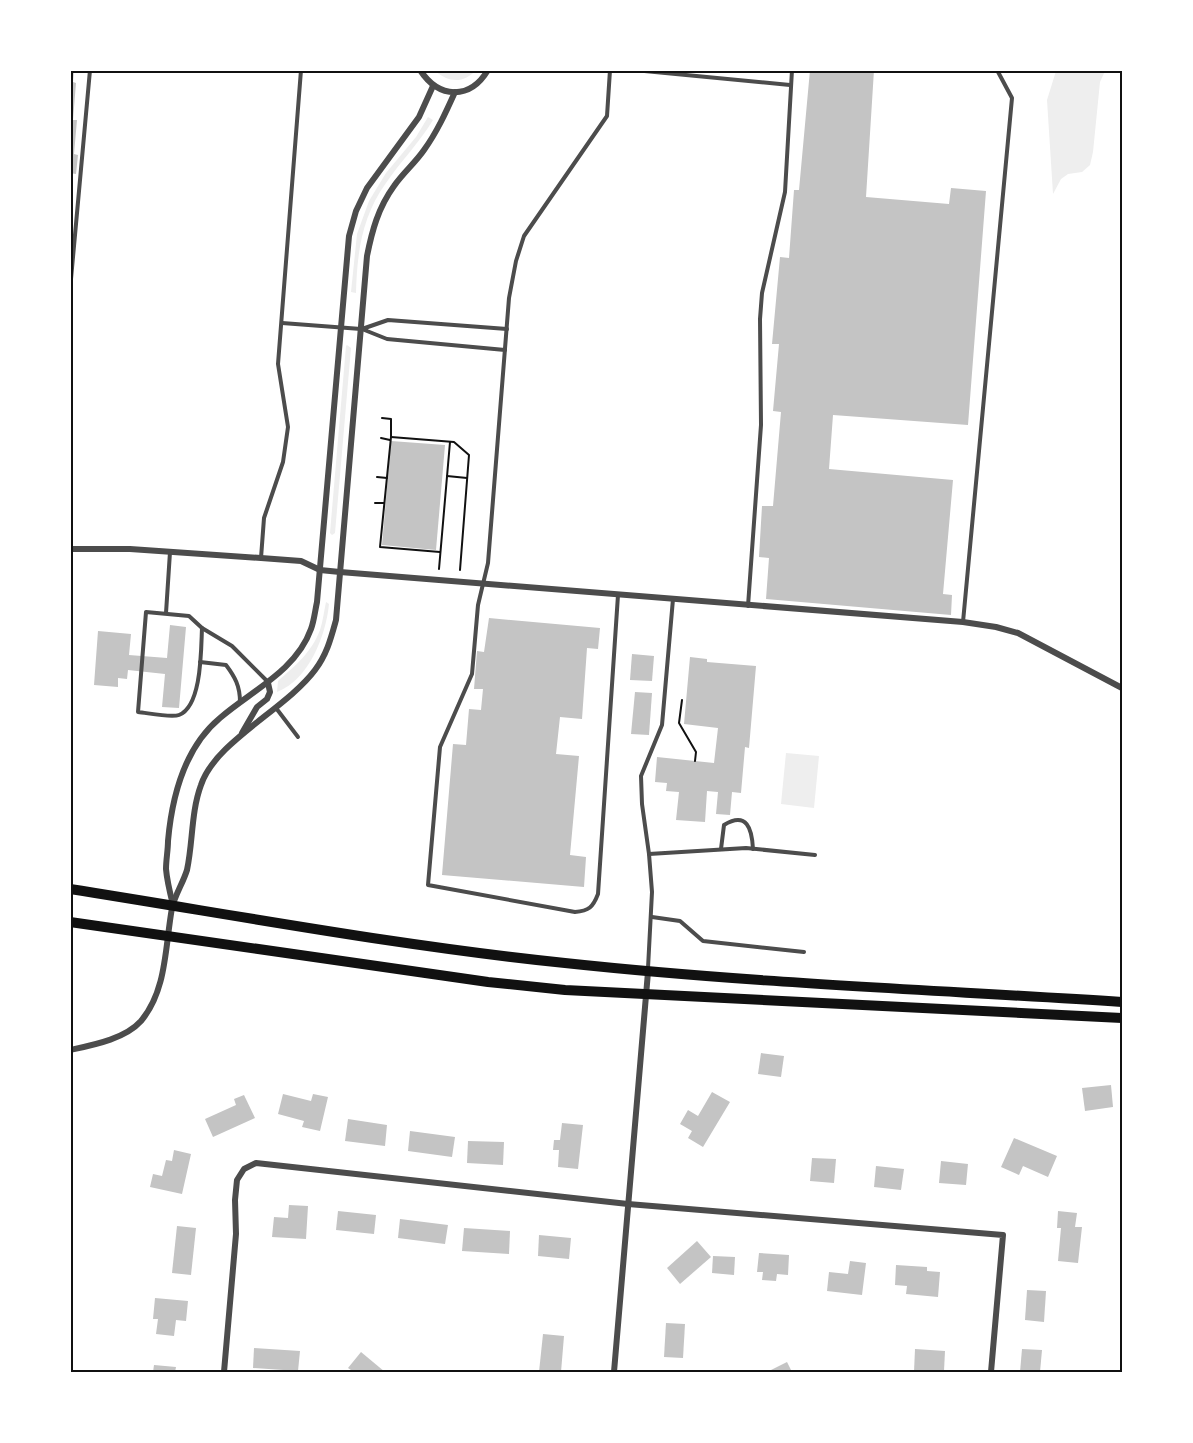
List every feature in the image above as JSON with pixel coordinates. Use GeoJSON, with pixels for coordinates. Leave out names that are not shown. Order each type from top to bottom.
{"type":"FeatureCollection","features":[{"type":"Feature","properties":{"kind":"main road"},"geometry":{"type":"LineString","coordinates":[[70,888],[489,954],[648,972],[822,985],[1122,1002]]}},
{"type":"Feature","properties":{"kind":"main road"},"geometry":{"type":"LineString","coordinates":[[70,922],[488,982],[647,996],[1122,1018]]}},
{"type":"Feature","properties":{"kind":"street"},"geometry":{"type":"LineString","coordinates":[[420,70],[433,86],[455,92],[468,90],[480,82],[488,70]]}},
{"type":"Feature","properties":{"kind":"street"},"geometry":{"type":"LineString","coordinates":[[173,906],[166,868],[174,797],[197,743],[218,719],[268,683],[302,646],[311,629],[317,602],[346,256],[356,211],[367,188],[419,117],[433,86]]}},
{"type":"Feature","properties":{"kind":"street"},"geometry":{"type":"LineString","coordinates":[[70,1050],[121,1035],[139,1022],[151,1006],[159,988],[173,906],[186,871],[195,808],[201,784],[212,762],[299,688],[316,669],[328,649],[336,620],[367,256],[377,215],[394,185],[424,150],[455,92]]}},
{"type":"Feature","properties":{"kind":"street"},"geometry":{"type":"LineString","coordinates":[[70,549],[130,549],[301,561],[320,570],[340,572],[963,622],[1017,633],[1122,688]]}},
{"type":"Feature","properties":{"kind":"street"},"geometry":{"type":"LineString","coordinates":[[239,739],[257,707],[267,699],[270,692],[268,683]]}},
{"type":"Feature","properties":{"kind":"street"},"geometry":{"type":"LineString","coordinates":[[614,1372],[648,972]]}},
{"type":"Feature","properties":{"kind":"street"},"geometry":{"type":"LineString","coordinates":[[224,1372],[236,1234],[237,1180],[244,1169],[256,1163],[628,1204],[1003,1234],[991,1372]]}},
{"type":"Feature","properties":{"kind":"lane"},"geometry":{"type":"LineString","coordinates":[[70,290],[90,70]]}},
{"type":"Feature","properties":{"kind":"lane"},"geometry":{"type":"LineString","coordinates":[[261,558],[264,518],[283,462],[288,427],[278,364],[301,70]]}},
{"type":"Feature","properties":{"kind":"lane"},"geometry":{"type":"LineString","coordinates":[[610,70],[607,116],[524,236],[516,261],[509,298],[488,563],[478,605],[472,674],[440,747],[428,885],[575,912],[586,911],[594,905],[598,894],[618,595]]}},
{"type":"Feature","properties":{"kind":"lane"},"geometry":{"type":"LineString","coordinates":[[634,70],[790,85]]}},
{"type":"Feature","properties":{"kind":"lane"},"geometry":{"type":"LineString","coordinates":[[748,606],[762,425],[760,319],[762,293],[785,192],[792,70]]}},
{"type":"Feature","properties":{"kind":"lane"},"geometry":{"type":"LineString","coordinates":[[963,622],[1011,98],[997,70]]}},
{"type":"Feature","properties":{"kind":"lane"},"geometry":{"type":"LineString","coordinates":[[362,329],[388,320],[507,329]]}},
{"type":"Feature","properties":{"kind":"lane"},"geometry":{"type":"LineString","coordinates":[[282,322],[362,329],[387,339],[505,350]]}},
{"type":"Feature","properties":{"kind":"lane"},"geometry":{"type":"LineString","coordinates":[[166,613],[170,552]]}},
{"type":"Feature","properties":{"kind":"lane"},"geometry":{"type":"LineString","coordinates":[[648,972],[652,917],[649,854],[642,804],[641,776],[662,725],[673,599]]}},
{"type":"Feature","properties":{"kind":"lane"},"geometry":{"type":"LineString","coordinates":[[202,628],[195,696],[188,710],[178,716],[138,712],[146,612],[189,616],[202,628],[232,646],[268,683]]}},
{"type":"Feature","properties":{"kind":"lane"},"geometry":{"type":"LineString","coordinates":[[200,662],[226,665],[235,677],[240,690],[240,702]]}},
{"type":"Feature","properties":{"kind":"lane"},"geometry":{"type":"LineString","coordinates":[[276,708],[298,737]]}},
{"type":"Feature","properties":{"kind":"lane"},"geometry":{"type":"LineString","coordinates":[[721,849],[724,825],[732,820],[741,820],[748,825],[752,833],[753,849]]}},
{"type":"Feature","properties":{"kind":"lane"},"geometry":{"type":"LineString","coordinates":[[649,854],[753,849],[814,855]]}},
{"type":"Feature","properties":{"kind":"lane"},"geometry":{"type":"LineString","coordinates":[[652,917],[680,921],[703,941],[804,952]]}},
{"type":"Feature","properties":{"kind":"path"},"geometry":{"type":"LineString","coordinates":[[382,418],[391,419],[380,547],[440,552]]}},
{"type":"Feature","properties":{"kind":"path"},"geometry":{"type":"LineString","coordinates":[[381,438],[454,442],[469,455],[460,570]]}},
{"type":"Feature","properties":{"kind":"path"},"geometry":{"type":"LineString","coordinates":[[439,569],[450,442]]}},
{"type":"Feature","properties":{"kind":"path"},"geometry":{"type":"LineString","coordinates":[[447,476],[467,478]]}},
{"type":"Feature","properties":{"kind":"path"},"geometry":{"type":"LineString","coordinates":[[377,477],[387,478]]}},
{"type":"Feature","properties":{"kind":"path"},"geometry":{"type":"LineString","coordinates":[[375,503],[384,504]]}},
{"type":"Feature","properties":{"kind":"path"},"geometry":{"type":"LineString","coordinates":[[682,700],[679,723],[696,752],[695,761]]}},
{"type":"Feature","properties":{"kind":"shaded area"},"geometry":{"type":"Polygon","coordinates":[[[435,71],[475,71],[466,78],[455,80],[435,71]]]}},
{"type":"Feature","properties":{"kind":"shaded area"},"geometry":{"type":"Polygon","coordinates":[[[1056,71],[1105,71],[1100,82],[1090,165],[1082,172],[1068,174],[1061,179],[1053,194],[1047,100],[1056,71]]]}},
{"type":"Feature","properties":{"kind":"shaded area"},"geometry":{"type":"Polygon","coordinates":[[[428,117],[433,120],[386,183],[371,208],[362,235],[356,293],[351,292],[357,234],[369,201],[386,173],[416,137],[428,117]]]}},
{"type":"Feature","properties":{"kind":"shaded area"},"geometry":{"type":"Polygon","coordinates":[[[347,345],[351,348],[335,533],[332,535],[330,533],[347,345]]]}},
{"type":"Feature","properties":{"kind":"shaded area"},"geometry":{"type":"Polygon","coordinates":[[[326,602],[329,604],[327,616],[314,655],[298,678],[277,692],[278,681],[302,658],[316,638],[321,627],[326,602]]]}},
{"type":"Feature","properties":{"kind":"shaded area"},"geometry":{"type":"Polygon","coordinates":[[[786,753],[819,756],[814,808],[781,804],[786,753]]]}},
{"type":"Feature","properties":{"kind":"building"},"geometry":{"type":"Polygon","coordinates":[[[70,70],[74,70],[73,82],[76,83],[73,120],[77,120],[74,154],[78,155],[76,174],[70,173],[70,70]]]}},
{"type":"Feature","properties":{"kind":"building"},"geometry":{"type":"Polygon","coordinates":[[[810,70],[874,70],[866,197],[949,204],[951,188],[986,191],[968,425],[833,415],[829,469],[953,480],[943,594],[952,595],[951,615],[766,599],[769,558],[759,557],[762,506],[773,506],[781,412],[773,411],[779,344],[772,344],[780,257],[789,258],[794,190],[799,190],[810,70]]]}},
{"type":"Feature","properties":{"kind":"building"},"geometry":{"type":"Polygon","coordinates":[[[391,441],[445,445],[436,550],[382,545],[391,441]]]}},
{"type":"Feature","properties":{"kind":"building"},"geometry":{"type":"Polygon","coordinates":[[[489,618],[600,628],[598,649],[587,648],[582,719],[560,717],[556,754],[579,756],[570,855],[586,857],[584,887],[442,875],[453,744],[466,745],[469,709],[481,710],[483,689],[474,689],[477,651],[484,652],[489,618]]]}},
{"type":"Feature","properties":{"kind":"building"},"geometry":{"type":"Polygon","coordinates":[[[170,625],[186,627],[179,708],[162,707],[165,674],[128,670],[127,679],[118,678],[118,687],[94,685],[98,631],[131,634],[129,655],[167,658],[170,625]]]}},
{"type":"Feature","properties":{"kind":"building"},"geometry":{"type":"Polygon","coordinates":[[[632,654],[654,656],[652,681],[630,680],[632,654]]]}},
{"type":"Feature","properties":{"kind":"building"},"geometry":{"type":"Polygon","coordinates":[[[690,657],[707,659],[707,662],[756,666],[749,748],[745,747],[741,793],[732,792],[730,815],[716,814],[718,792],[707,791],[705,822],[676,820],[679,792],[666,791],[667,783],[655,782],[657,757],[714,763],[718,728],[684,724],[690,657]]]}},
{"type":"Feature","properties":{"kind":"building"},"geometry":{"type":"Polygon","coordinates":[[[635,692],[652,693],[649,735],[631,734],[635,692]]]}},
{"type":"Feature","properties":{"kind":"building"},"geometry":{"type":"Polygon","coordinates":[[[761,1053],[784,1056],[781,1077],[758,1074],[761,1053]]]}},
{"type":"Feature","properties":{"kind":"building"},"geometry":{"type":"Polygon","coordinates":[[[1111,1085],[1113,1107],[1085,1111],[1082,1088],[1111,1085]]]}},
{"type":"Feature","properties":{"kind":"building"},"geometry":{"type":"Polygon","coordinates":[[[712,1092],[730,1102],[703,1147],[688,1138],[692,1131],[680,1124],[688,1110],[698,1116],[712,1092]]]}},
{"type":"Feature","properties":{"kind":"building"},"geometry":{"type":"Polygon","coordinates":[[[283,1094],[311,1101],[313,1094],[328,1097],[320,1131],[302,1127],[304,1121],[278,1114],[283,1094]]]}},
{"type":"Feature","properties":{"kind":"building"},"geometry":{"type":"Polygon","coordinates":[[[244,1095],[255,1118],[213,1137],[205,1119],[236,1105],[234,1099],[244,1095]]]}},
{"type":"Feature","properties":{"kind":"building"},"geometry":{"type":"Polygon","coordinates":[[[348,1119],[387,1125],[385,1146],[345,1141],[348,1119]]]}},
{"type":"Feature","properties":{"kind":"building"},"geometry":{"type":"Polygon","coordinates":[[[562,1123],[583,1125],[578,1169],[558,1167],[559,1150],[553,1150],[554,1140],[560,1140],[562,1123]]]}},
{"type":"Feature","properties":{"kind":"building"},"geometry":{"type":"Polygon","coordinates":[[[410,1131],[455,1137],[452,1157],[408,1151],[410,1131]]]}},
{"type":"Feature","properties":{"kind":"building"},"geometry":{"type":"Polygon","coordinates":[[[1014,1138],[1057,1156],[1048,1177],[1023,1166],[1019,1175],[1001,1167],[1014,1138]]]}},
{"type":"Feature","properties":{"kind":"building"},"geometry":{"type":"Polygon","coordinates":[[[468,1141],[504,1142],[503,1165],[467,1163],[468,1141]]]}},
{"type":"Feature","properties":{"kind":"building"},"geometry":{"type":"Polygon","coordinates":[[[174,1150],[191,1154],[182,1194],[150,1187],[153,1174],[162,1176],[166,1160],[172,1161],[174,1150]]]}},
{"type":"Feature","properties":{"kind":"building"},"geometry":{"type":"Polygon","coordinates":[[[812,1158],[836,1159],[834,1183],[810,1181],[812,1158]]]}},
{"type":"Feature","properties":{"kind":"building"},"geometry":{"type":"Polygon","coordinates":[[[941,1161],[968,1164],[966,1185],[939,1183],[941,1161]]]}},
{"type":"Feature","properties":{"kind":"building"},"geometry":{"type":"Polygon","coordinates":[[[876,1166],[904,1169],[901,1190],[874,1187],[876,1166]]]}},
{"type":"Feature","properties":{"kind":"building"},"geometry":{"type":"Polygon","coordinates":[[[289,1205],[308,1206],[306,1239],[272,1237],[274,1217],[288,1218],[289,1205]]]}},
{"type":"Feature","properties":{"kind":"building"},"geometry":{"type":"Polygon","coordinates":[[[338,1211],[376,1215],[374,1234],[336,1230],[338,1211]]]}},
{"type":"Feature","properties":{"kind":"building"},"geometry":{"type":"Polygon","coordinates":[[[1058,1211],[1077,1213],[1075,1227],[1082,1227],[1078,1263],[1058,1261],[1061,1228],[1057,1228],[1058,1211]]]}},
{"type":"Feature","properties":{"kind":"building"},"geometry":{"type":"Polygon","coordinates":[[[400,1219],[448,1225],[445,1244],[398,1238],[400,1219]]]}},
{"type":"Feature","properties":{"kind":"building"},"geometry":{"type":"Polygon","coordinates":[[[177,1226],[196,1228],[191,1275],[172,1273],[177,1226]]]}},
{"type":"Feature","properties":{"kind":"building"},"geometry":{"type":"Polygon","coordinates":[[[464,1228],[510,1231],[509,1254],[462,1251],[464,1228]]]}},
{"type":"Feature","properties":{"kind":"building"},"geometry":{"type":"Polygon","coordinates":[[[539,1235],[571,1238],[569,1259],[538,1256],[539,1235]]]}},
{"type":"Feature","properties":{"kind":"building"},"geometry":{"type":"Polygon","coordinates":[[[697,1241],[711,1257],[680,1284],[667,1268],[697,1241]]]}},
{"type":"Feature","properties":{"kind":"building"},"geometry":{"type":"Polygon","coordinates":[[[759,1253],[789,1255],[788,1275],[777,1274],[776,1281],[762,1280],[763,1272],[757,1272],[759,1253]]]}},
{"type":"Feature","properties":{"kind":"building"},"geometry":{"type":"Polygon","coordinates":[[[713,1256],[735,1257],[734,1275],[712,1273],[713,1256]]]}},
{"type":"Feature","properties":{"kind":"building"},"geometry":{"type":"Polygon","coordinates":[[[850,1261],[866,1263],[862,1295],[827,1291],[829,1272],[848,1274],[850,1261]]]}},
{"type":"Feature","properties":{"kind":"building"},"geometry":{"type":"Polygon","coordinates":[[[896,1265],[927,1267],[927,1271],[940,1272],[938,1297],[906,1294],[907,1286],[895,1285],[896,1265]]]}},
{"type":"Feature","properties":{"kind":"building"},"geometry":{"type":"Polygon","coordinates":[[[1027,1290],[1046,1291],[1044,1322],[1025,1320],[1027,1290]]]}},
{"type":"Feature","properties":{"kind":"building"},"geometry":{"type":"Polygon","coordinates":[[[155,1298],[188,1301],[186,1321],[176,1320],[174,1336],[156,1334],[158,1319],[153,1319],[155,1298]]]}},
{"type":"Feature","properties":{"kind":"building"},"geometry":{"type":"Polygon","coordinates":[[[666,1323],[685,1324],[683,1358],[664,1357],[666,1323]]]}},
{"type":"Feature","properties":{"kind":"building"},"geometry":{"type":"Polygon","coordinates":[[[543,1334],[564,1336],[561,1372],[539,1372],[543,1334]]]}},
{"type":"Feature","properties":{"kind":"building"},"geometry":{"type":"Polygon","coordinates":[[[254,1348],[300,1351],[298,1371],[253,1368],[254,1348]]]}},
{"type":"Feature","properties":{"kind":"building"},"geometry":{"type":"Polygon","coordinates":[[[915,1349],[945,1351],[944,1371],[914,1372],[915,1349]]]}},
{"type":"Feature","properties":{"kind":"building"},"geometry":{"type":"Polygon","coordinates":[[[1022,1349],[1042,1350],[1040,1372],[1020,1372],[1022,1349]]]}},
{"type":"Feature","properties":{"kind":"building"},"geometry":{"type":"Polygon","coordinates":[[[361,1352],[385,1372],[354,1372],[348,1368],[361,1352]]]}},
{"type":"Feature","properties":{"kind":"building"},"geometry":{"type":"Polygon","coordinates":[[[787,1362],[792,1372],[772,1372],[771,1370],[787,1362]]]}},
{"type":"Feature","properties":{"kind":"building"},"geometry":{"type":"Polygon","coordinates":[[[154,1365],[176,1367],[175,1372],[153,1372],[154,1365]]]}}]}
